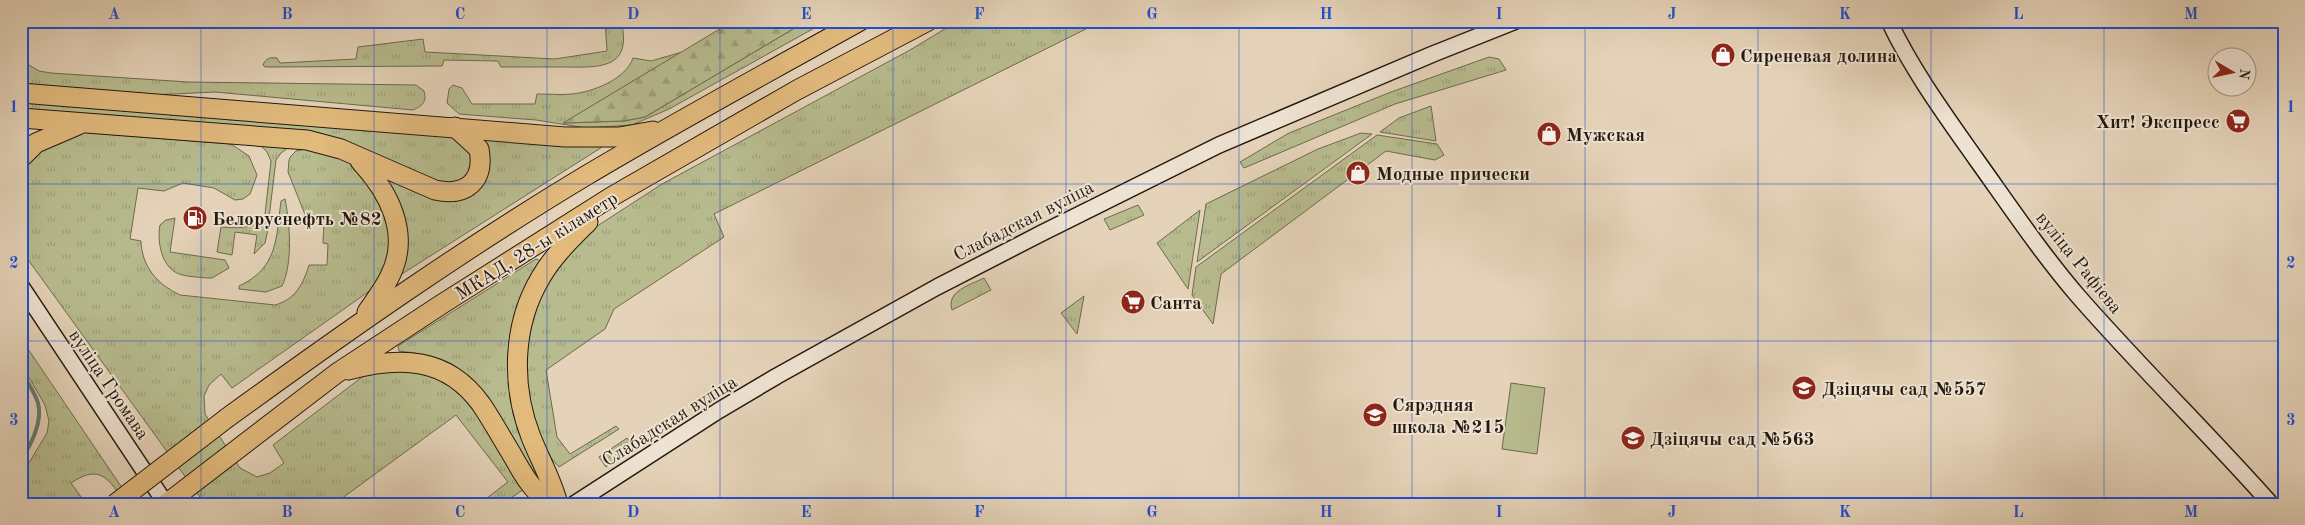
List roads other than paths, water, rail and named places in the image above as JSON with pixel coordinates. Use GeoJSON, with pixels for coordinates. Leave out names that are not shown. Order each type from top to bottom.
{"type":"FeatureCollection","features":[{"type":"Feature","properties":{"kind":"highway","name":"МКАД, 28-ы кіламетр"},"geometry":{"type":"LineString","coordinates":[[115,504],[227,418],[362,320],[478,243],[673,125],[860,21]]}},
{"type":"Feature","properties":{"kind":"highway","name":"МКАД, 28-ы кіламетр"},"geometry":{"type":"LineString","coordinates":[[166,504],[337,373],[442,304],[611,198],[797,90],[928,21]]}},
{"type":"Feature","properties":{"kind":"highway"},"geometry":{"type":"LineString","coordinates":[[21,93],[565,137],[619,137],[645,134],[673,125]]}},
{"type":"Feature","properties":{"kind":"highway"},"geometry":{"type":"LineString","coordinates":[[21,118],[306,140],[342,149],[356,157],[435,190],[456,192],[466,188],[475,181],[480,170],[481,159],[479,149],[455,127]]}},
{"type":"Feature","properties":{"kind":"highway"},"geometry":{"type":"LineString","coordinates":[[21,158],[36,143],[82,123]]}},
{"type":"Feature","properties":{"kind":"highway"},"geometry":{"type":"LineString","coordinates":[[356,157],[376,178],[388,196],[398,232],[396,262],[391,275],[362,320]]}},
{"type":"Feature","properties":{"kind":"highway"},"geometry":{"type":"LineString","coordinates":[[558,504],[552,480],[530,436],[522,406],[517,376],[521,325],[540,278],[560,250],[611,198]]}},
{"type":"Feature","properties":{"kind":"highway"},"geometry":{"type":"LineString","coordinates":[[337,373],[360,367],[399,361],[441,369],[455,377],[481,404],[534,492],[550,504]]}},
{"type":"Feature","properties":{"kind":"main road","name":"Слабадская вуліца"},"geometry":{"type":"LineString","coordinates":[[574,504],[718,411],[777,376],[928,292],[1042,233],[1219,145],[1433,54],[1516,21]]}},
{"type":"Feature","properties":{"kind":"main road","name":"вуліца Рафіева"},"geometry":{"type":"LineString","coordinates":[[1889,21],[1958,134],[2039,247],[2076,294],[2137,362],[2228,455],[2271,504]]}},
{"type":"Feature","properties":{"kind":"main road","name":"вуліца Громава"},"geometry":{"type":"LineString","coordinates":[[21,286],[166,504]]}},
{"type":"Feature","properties":{"kind":"waterway"},"geometry":{"type":"LineString","coordinates":[[21,370],[35,395],[39,410],[35,433],[21,460]]}},
{"type":"Feature","properties":{"kind":"place","name":"Сиреневая долина"},"geometry":{"type":"Point","coordinates":[1723,55]}},
{"type":"Feature","properties":{"kind":"place","name":"Хит! Экспресс"},"geometry":{"type":"Point","coordinates":[2238,121]}},
{"type":"Feature","properties":{"kind":"place","name":"Мужская"},"geometry":{"type":"Point","coordinates":[1549,134]}},
{"type":"Feature","properties":{"kind":"place","name":"Модные прически"},"geometry":{"type":"Point","coordinates":[1358,173]}},
{"type":"Feature","properties":{"kind":"place","name":"Белоруснефть №82"},"geometry":{"type":"Point","coordinates":[195,218]}},
{"type":"Feature","properties":{"kind":"place","name":"Санта"},"geometry":{"type":"Point","coordinates":[1133,302]}},
{"type":"Feature","properties":{"kind":"place","name":"Дзіцячы сад №557"},"geometry":{"type":"Point","coordinates":[1804,388]}},
{"type":"Feature","properties":{"kind":"place","name":"Сярэдняя школа №215"},"geometry":{"type":"Point","coordinates":[1375,415]}},
{"type":"Feature","properties":{"kind":"place","name":"Дзіцячы сад №563"},"geometry":{"type":"Point","coordinates":[1633,438]}}]}
